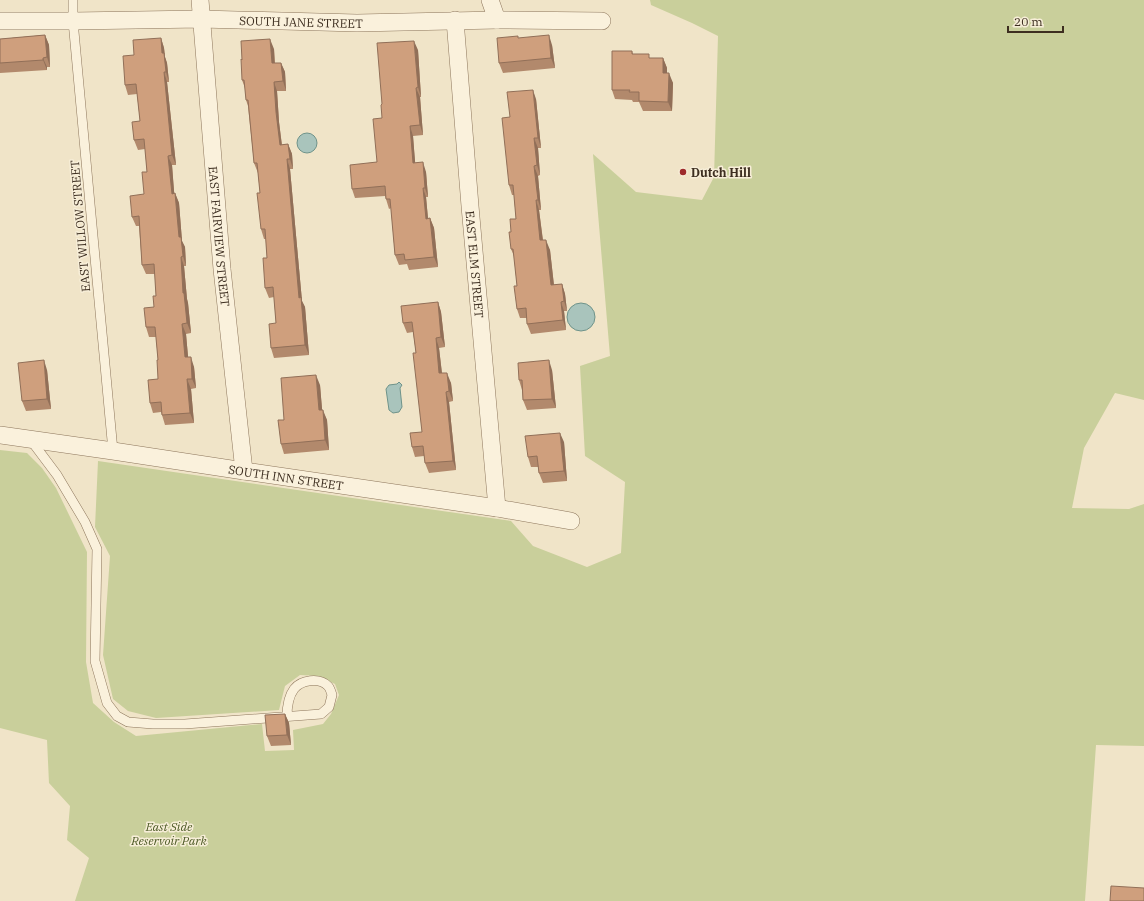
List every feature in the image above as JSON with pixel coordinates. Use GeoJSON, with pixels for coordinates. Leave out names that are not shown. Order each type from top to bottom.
{"type":"FeatureCollection","features":[{"type":"Feature","properties":{"kind":"street","name":"EAST FAIRVIEW STREET"},"geometry":{"type":"LineString","coordinates":[[200,0],[222,269],[244,471]]}},
{"type":"Feature","properties":{"kind":"street"},"geometry":{"type":"LineString","coordinates":[[490,0],[497,20]]}},
{"type":"Feature","properties":{"kind":"street","name":"SOUTH JANE STREET"},"geometry":{"type":"LineString","coordinates":[[0,20],[73,21],[201,19],[357,23],[455,20],[602,21]]}},
{"type":"Feature","properties":{"kind":"street","name":"EAST ELM STREET"},"geometry":{"type":"LineString","coordinates":[[455,20],[497,508]]}},
{"type":"Feature","properties":{"kind":"street","name":"SOUTH INN STREET"},"geometry":{"type":"LineString","coordinates":[[0,435],[497,508],[571,521]]}},
{"type":"Feature","properties":{"kind":"lane","name":"EAST WILLOW STREET"},"geometry":{"type":"LineString","coordinates":[[73,0],[73,21],[113,451]]}},
{"type":"Feature","properties":{"kind":"lane"},"geometry":{"type":"LineString","coordinates":[[30,439],[57,474],[85,522],[97,550],[95,661],[107,703],[117,716],[128,722],[185,724],[286,717],[321,714],[329,707],[332,695],[328,686],[318,681],[306,681],[298,685],[293,690],[289,699],[286,717]]}},
{"type":"Feature","properties":{"kind":"green space","name":"East Side Reservoir Park"},"geometry":{"type":"Polygon","coordinates":[[[650,0],[1144,0],[1144,400],[1115,393],[1084,448],[1072,508],[1129,509],[1144,504],[1144,746],[1096,745],[1085,901],[75,901],[89,858],[67,840],[70,806],[49,783],[47,740],[0,728],[0,450],[27,453],[42,468],[56,488],[87,552],[86,662],[93,703],[114,722],[136,736],[262,724],[265,751],[294,750],[293,730],[323,724],[331,714],[339,695],[335,684],[319,676],[300,675],[285,686],[279,710],[156,718],[128,711],[113,699],[103,655],[110,556],[95,527],[98,461],[511,521],[533,546],[587,567],[621,553],[625,482],[585,456],[580,366],[610,356],[593,154],[636,192],[702,200],[714,177],[718,36],[651,5],[650,0]]]}},
{"type":"Feature","properties":{"kind":"water"},"geometry":{"type":"Polygon","coordinates":[[[307,133],[314,136],[317,143],[314,150],[307,153],[300,150],[297,143],[300,136],[307,133]]]}},
{"type":"Feature","properties":{"kind":"water"},"geometry":{"type":"Polygon","coordinates":[[[581,303],[591,307],[595,317],[591,327],[581,331],[571,327],[567,317],[571,307],[581,303]]]}},
{"type":"Feature","properties":{"kind":"water"},"geometry":{"type":"Polygon","coordinates":[[[399,382],[402,385],[400,388],[402,407],[399,412],[393,413],[389,410],[386,389],[389,385],[397,384],[399,382]]]}},
{"type":"Feature","properties":{"kind":"building"},"geometry":{"type":"Polygon","coordinates":[[[45,35],[47,57],[43,58],[43,60],[0,63],[0,39],[45,35]]]}},
{"type":"Feature","properties":{"kind":"building"},"geometry":{"type":"Polygon","coordinates":[[[549,35],[551,58],[499,63],[497,38],[518,36],[518,38],[549,35]]]}},
{"type":"Feature","properties":{"kind":"building"},"geometry":{"type":"Polygon","coordinates":[[[161,38],[166,72],[164,72],[172,155],[168,156],[172,194],[175,193],[179,237],[181,237],[183,256],[181,257],[183,293],[187,323],[182,324],[185,357],[191,357],[192,379],[187,379],[190,413],[162,415],[161,402],[150,403],[148,380],[158,379],[158,360],[155,327],[146,327],[144,308],[154,307],[153,296],[156,296],[154,264],[142,265],[139,216],[132,217],[130,196],[144,194],[142,172],[147,172],[144,139],[134,140],[132,122],[140,121],[136,84],[125,85],[123,56],[134,55],[133,40],[161,38]]]}},
{"type":"Feature","properties":{"kind":"building"},"geometry":{"type":"Polygon","coordinates":[[[270,39],[272,63],[281,63],[283,81],[274,82],[276,112],[280,145],[288,144],[290,159],[287,159],[299,298],[301,297],[305,345],[271,348],[269,324],[276,323],[273,287],[265,288],[263,258],[267,258],[265,229],[261,229],[257,193],[260,193],[257,163],[254,163],[248,100],[246,100],[244,80],[242,80],[241,59],[242,60],[241,41],[270,39]]]}},
{"type":"Feature","properties":{"kind":"building"},"geometry":{"type":"Polygon","coordinates":[[[414,41],[418,87],[416,88],[420,125],[410,126],[413,163],[423,162],[425,188],[423,188],[426,219],[430,218],[434,257],[405,260],[404,254],[395,255],[390,199],[386,199],[385,186],[352,189],[350,165],[377,162],[373,119],[382,118],[382,104],[377,43],[414,41]]]}},
{"type":"Feature","properties":{"kind":"building"},"geometry":{"type":"Polygon","coordinates":[[[612,51],[632,51],[632,54],[649,54],[649,58],[663,58],[663,73],[669,73],[668,102],[639,101],[639,92],[629,92],[630,90],[612,90],[612,51]]]}},
{"type":"Feature","properties":{"kind":"building"},"geometry":{"type":"Polygon","coordinates":[[[533,90],[538,138],[534,138],[537,165],[534,166],[538,200],[536,200],[540,240],[546,240],[551,285],[562,284],[564,301],[561,302],[563,320],[527,324],[526,308],[517,309],[514,286],[517,286],[513,249],[511,249],[509,232],[511,232],[510,219],[516,219],[513,185],[509,185],[502,118],[510,117],[507,92],[533,90]]]}},
{"type":"Feature","properties":{"kind":"building"},"geometry":{"type":"Polygon","coordinates":[[[438,302],[441,337],[436,338],[439,373],[447,373],[449,391],[446,392],[453,461],[425,463],[423,446],[412,447],[410,433],[422,432],[413,353],[416,353],[412,322],[403,323],[401,306],[438,302]]]}},
{"type":"Feature","properties":{"kind":"building"},"geometry":{"type":"Polygon","coordinates":[[[44,360],[47,399],[22,401],[18,363],[44,360]]]}},
{"type":"Feature","properties":{"kind":"building"},"geometry":{"type":"Polygon","coordinates":[[[549,360],[552,399],[523,400],[522,380],[519,380],[518,363],[549,360]]]}},
{"type":"Feature","properties":{"kind":"building"},"geometry":{"type":"Polygon","coordinates":[[[316,375],[319,410],[323,410],[325,440],[281,444],[278,420],[284,420],[281,378],[316,375]]]}},
{"type":"Feature","properties":{"kind":"building"},"geometry":{"type":"Polygon","coordinates":[[[560,433],[564,471],[539,473],[537,456],[528,457],[525,436],[560,433]]]}},
{"type":"Feature","properties":{"kind":"building"},"geometry":{"type":"Polygon","coordinates":[[[285,714],[287,735],[267,736],[265,715],[285,714]]]}},
{"type":"Feature","properties":{"kind":"building"},"geometry":{"type":"Polygon","coordinates":[[[1111,886],[1144,888],[1144,901],[1110,901],[1111,886]]]}},
{"type":"Feature","properties":{"kind":"place","name":"Dutch Hill"},"geometry":{"type":"Point","coordinates":[683,172]}}]}
